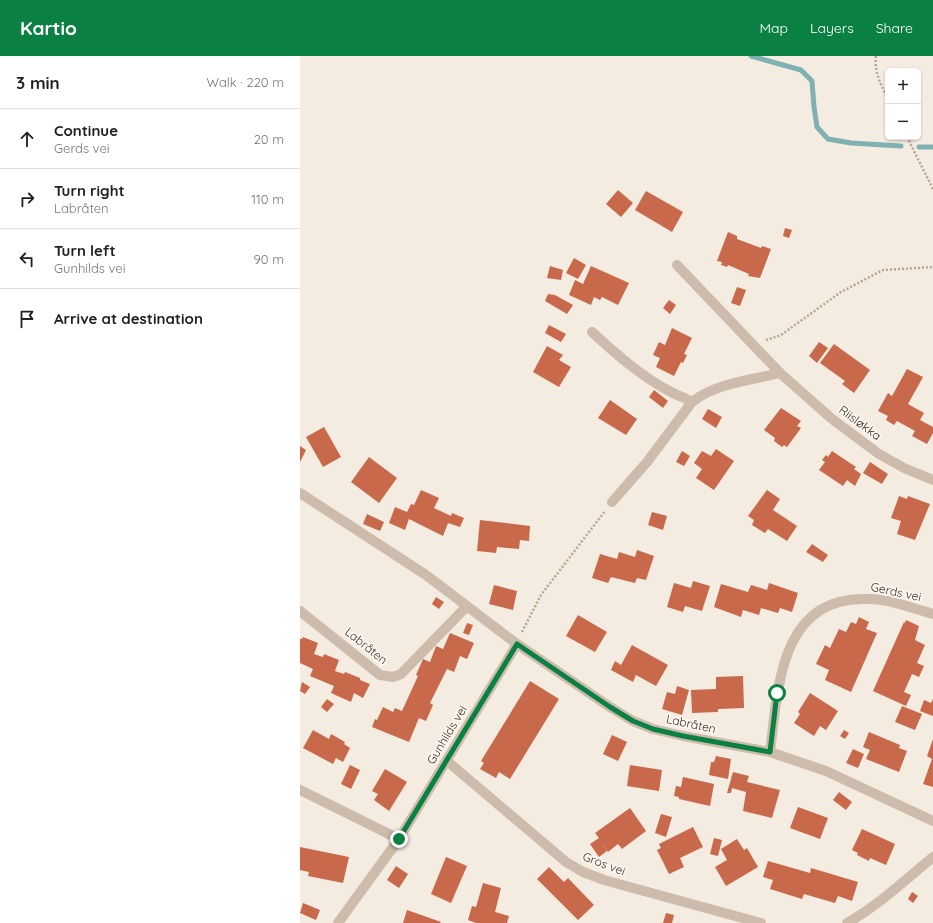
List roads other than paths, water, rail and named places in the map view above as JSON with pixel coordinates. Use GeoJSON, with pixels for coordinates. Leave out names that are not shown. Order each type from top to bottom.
{"type":"FeatureCollection","features":[{"type":"Feature","properties":{"kind":"street","name":"Riisløkka"},"geometry":{"type":"LineString","coordinates":[[678,265],[780,373],[832,419],[879,454],[904,468],[933,480]]}},
{"type":"Feature","properties":{"kind":"street"},"geometry":{"type":"LineString","coordinates":[[592,332],[610,349],[644,375],[673,393],[692,402]]}},
{"type":"Feature","properties":{"kind":"street"},"geometry":{"type":"LineString","coordinates":[[612,502],[647,462],[692,402],[701,395],[713,390],[780,373]]}},
{"type":"Feature","properties":{"kind":"street","name":"Labråten"},"geometry":{"type":"LineString","coordinates":[[300,493],[426,575],[517,644],[633,721],[653,729],[683,736],[770,752],[826,771],[933,821]]}},
{"type":"Feature","properties":{"kind":"street","name":"Gerds vei"},"geometry":{"type":"LineString","coordinates":[[770,752],[782,668],[789,647],[798,631],[810,618],[832,604],[855,599],[884,600],[933,614]]}},
{"type":"Feature","properties":{"kind":"street","name":"Labråten"},"geometry":{"type":"LineString","coordinates":[[300,611],[380,675],[386,677],[401,674],[467,606]]}},
{"type":"Feature","properties":{"kind":"street","name":"Gunhilds vei"},"geometry":{"type":"LineString","coordinates":[[338,923],[399,839],[517,644]]}},
{"type":"Feature","properties":{"kind":"street","name":"Gros vei"},"geometry":{"type":"LineString","coordinates":[[447,761],[547,846],[583,872],[604,880],[761,923]]}},
{"type":"Feature","properties":{"kind":"street"},"geometry":{"type":"LineString","coordinates":[[300,790],[399,839]]}},
{"type":"Feature","properties":{"kind":"street"},"geometry":{"type":"LineString","coordinates":[[847,923],[863,914],[884,898],[933,857]]}},
{"type":"Feature","properties":{"kind":"waterway"},"geometry":{"type":"LineString","coordinates":[[751,56],[801,70],[812,81],[817,127],[828,139],[851,143],[901,146]]}},
{"type":"Feature","properties":{"kind":"waterway"},"geometry":{"type":"LineString","coordinates":[[919,147],[933,147]]}}]}
